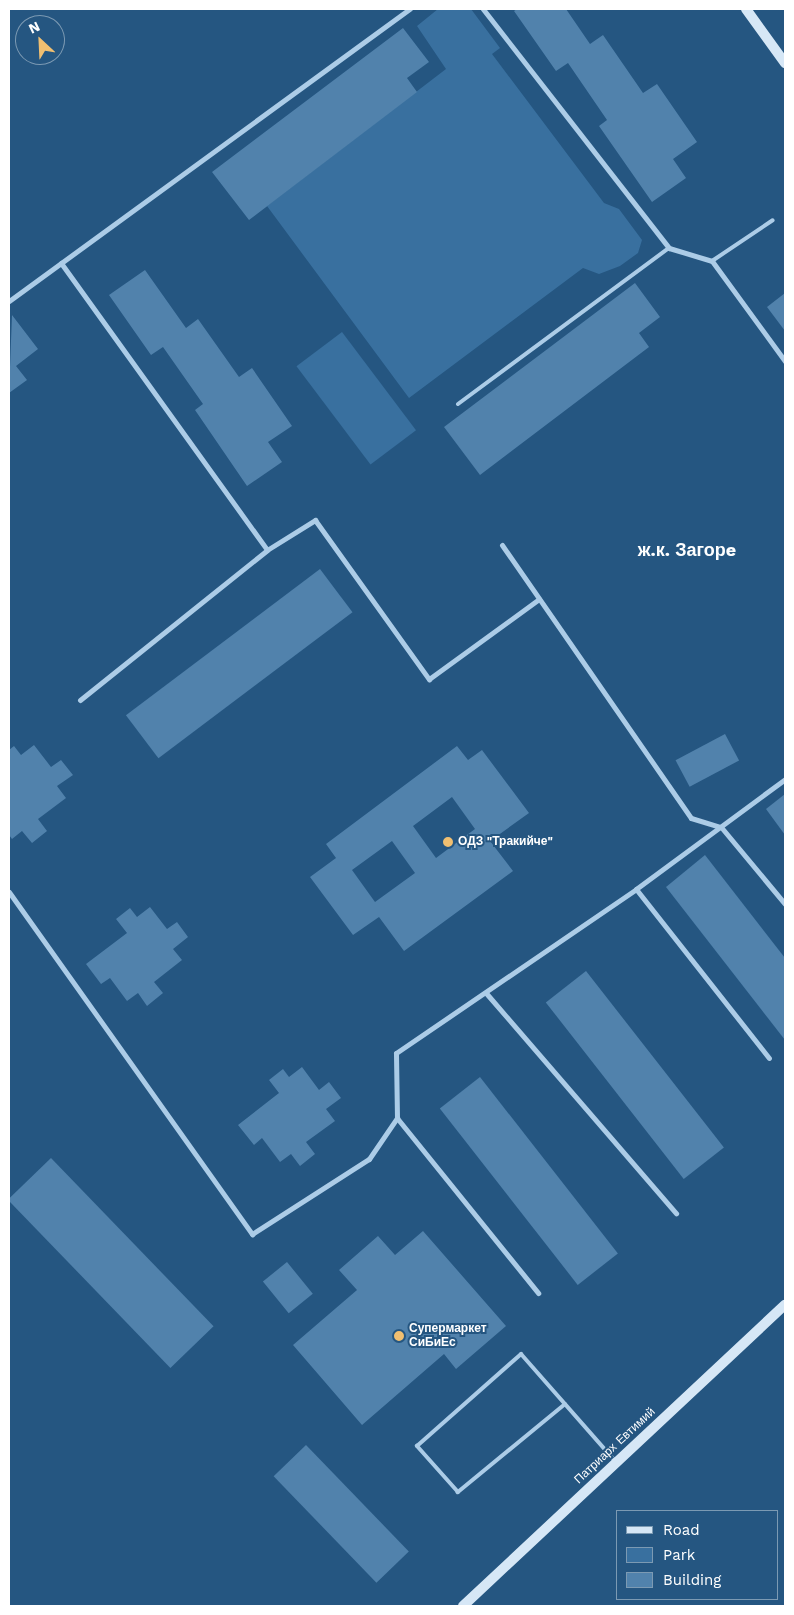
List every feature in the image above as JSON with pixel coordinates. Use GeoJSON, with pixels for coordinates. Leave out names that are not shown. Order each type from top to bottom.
{"type":"FeatureCollection","features":[{"type":"Feature","properties":{"kind":"main road"},"geometry":{"type":"LineString","coordinates":[[746,9],[785,63]]}},
{"type":"Feature","properties":{"kind":"main road","name":"Патриарх Евтимий"},"geometry":{"type":"LineString","coordinates":[[462,1606],[785,1305]]}},
{"type":"Feature","properties":{"kind":"street"},"geometry":{"type":"LineString","coordinates":[[9,301],[410,9]]}},
{"type":"Feature","properties":{"kind":"street"},"geometry":{"type":"LineString","coordinates":[[483,9],[669,248],[712,261],[785,360]]}},
{"type":"Feature","properties":{"kind":"street"},"geometry":{"type":"LineString","coordinates":[[61,263],[267,550]]}},
{"type":"Feature","properties":{"kind":"street"},"geometry":{"type":"LineString","coordinates":[[80,700],[267,550],[315,520],[429,679],[539,599]]}},
{"type":"Feature","properties":{"kind":"street"},"geometry":{"type":"LineString","coordinates":[[502,545],[690,818],[721,827],[785,904]]}},
{"type":"Feature","properties":{"kind":"street"},"geometry":{"type":"LineString","coordinates":[[9,892],[252,1234],[370,1159],[396,1118],[396,1053],[636,889],[785,779]]}},
{"type":"Feature","properties":{"kind":"street"},"geometry":{"type":"LineString","coordinates":[[636,889],[768,1058]]}},
{"type":"Feature","properties":{"kind":"street"},"geometry":{"type":"LineString","coordinates":[[486,993],[676,1213]]}},
{"type":"Feature","properties":{"kind":"street"},"geometry":{"type":"LineString","coordinates":[[396,1118],[538,1293]]}},
{"type":"Feature","properties":{"kind":"lane"},"geometry":{"type":"LineString","coordinates":[[712,261],[773,220]]}},
{"type":"Feature","properties":{"kind":"lane"},"geometry":{"type":"LineString","coordinates":[[458,404],[669,248]]}},
{"type":"Feature","properties":{"kind":"lane"},"geometry":{"type":"LineString","coordinates":[[565,1404],[458,1492],[417,1446],[521,1354],[565,1404],[616,1462]]}},
{"type":"Feature","properties":{"kind":"green space"},"geometry":{"type":"Polygon","coordinates":[[[438,9],[471,9],[500,48],[492,54],[604,203],[619,209],[642,240],[638,253],[620,266],[599,274],[583,268],[409,398],[267,206],[446,69],[417,26],[438,9]]]}},
{"type":"Feature","properties":{"kind":"green space"},"geometry":{"type":"Polygon","coordinates":[[[342,332],[416,430],[371,465],[296,366],[342,332]]]}},
{"type":"Feature","properties":{"kind":"building"},"geometry":{"type":"Polygon","coordinates":[[[517,9],[566,9],[590,44],[603,35],[643,93],[657,84],[697,142],[673,159],[686,178],[652,202],[599,126],[607,120],[568,63],[556,71],[514,11],[517,9]]]}},
{"type":"Feature","properties":{"kind":"building"},"geometry":{"type":"Polygon","coordinates":[[[403,28],[429,62],[407,78],[417,92],[249,220],[212,172],[403,28]]]}},
{"type":"Feature","properties":{"kind":"building"},"geometry":{"type":"Polygon","coordinates":[[[145,270],[186,328],[198,319],[239,377],[252,368],[292,426],[268,442],[282,462],[247,486],[195,410],[203,404],[163,347],[151,355],[109,295],[145,270]]]}},
{"type":"Feature","properties":{"kind":"building"},"geometry":{"type":"Polygon","coordinates":[[[635,283],[660,317],[639,333],[649,347],[480,475],[444,427],[635,283]]]}},
{"type":"Feature","properties":{"kind":"building"},"geometry":{"type":"Polygon","coordinates":[[[785,293],[785,331],[767,307],[785,293]]]}},
{"type":"Feature","properties":{"kind":"building"},"geometry":{"type":"Polygon","coordinates":[[[12,315],[38,349],[16,366],[27,380],[9,393],[12,315]]]}},
{"type":"Feature","properties":{"kind":"building"},"geometry":{"type":"Polygon","coordinates":[[[320,569],[352,612],[158,758],[126,715],[320,569]]]}},
{"type":"Feature","properties":{"kind":"building"},"geometry":{"type":"Polygon","coordinates":[[[725,734],[739,760],[690,787],[676,760],[725,734]]]}},
{"type":"Feature","properties":{"kind":"building"},"geometry":{"type":"Polygon","coordinates":[[[34,745],[51,767],[61,760],[73,775],[57,786],[66,798],[38,819],[47,831],[32,843],[22,831],[12,839],[9,835],[9,750],[14,746],[21,755],[34,745]]]}},
{"type":"Feature","properties":{"kind":"building"},"geometry":{"type":"Polygon","coordinates":[[[457,746],[468,760],[482,750],[529,813],[490,841],[513,871],[404,951],[379,917],[353,935],[310,877],[336,858],[326,844],[457,746]],[[452,797],[413,826],[436,858],[475,829],[452,797]],[[392,841],[352,870],[375,902],[415,873],[392,841]]]}},
{"type":"Feature","properties":{"kind":"building"},"geometry":{"type":"Polygon","coordinates":[[[785,794],[785,835],[766,809],[785,794]]]}},
{"type":"Feature","properties":{"kind":"building"},"geometry":{"type":"Polygon","coordinates":[[[705,855],[785,958],[785,1040],[666,887],[705,855]]]}},
{"type":"Feature","properties":{"kind":"building"},"geometry":{"type":"Polygon","coordinates":[[[150,907],[167,929],[177,922],[188,937],[173,949],[182,960],[154,982],[163,993],[147,1006],[138,993],[127,1001],[110,978],[101,984],[86,964],[127,933],[116,919],[130,908],[137,917],[150,907]]]}},
{"type":"Feature","properties":{"kind":"building"},"geometry":{"type":"Polygon","coordinates":[[[586,971],[724,1148],[684,1179],[546,1002],[586,971]]]}},
{"type":"Feature","properties":{"kind":"building"},"geometry":{"type":"Polygon","coordinates":[[[302,1067],[319,1090],[329,1082],[341,1098],[326,1109],[335,1121],[306,1142],[315,1154],[300,1166],[291,1154],[280,1162],[262,1138],[254,1145],[238,1125],[279,1093],[269,1080],[283,1069],[289,1077],[302,1067]]]}},
{"type":"Feature","properties":{"kind":"building"},"geometry":{"type":"Polygon","coordinates":[[[480,1077],[618,1254],[578,1285],[440,1108],[480,1077]]]}},
{"type":"Feature","properties":{"kind":"building"},"geometry":{"type":"Polygon","coordinates":[[[51,1158],[214,1326],[170,1368],[9,1201],[9,1199],[51,1158]]]}},
{"type":"Feature","properties":{"kind":"building","name":"Супермаркет СиБиЕс"},"geometry":{"type":"Polygon","coordinates":[[[423,1231],[506,1326],[456,1369],[444,1354],[362,1425],[293,1345],[357,1290],[339,1270],[378,1236],[395,1255],[423,1231]]]}},
{"type":"Feature","properties":{"kind":"building"},"geometry":{"type":"Polygon","coordinates":[[[287,1262],[313,1294],[289,1313],[263,1282],[287,1262]]]}},
{"type":"Feature","properties":{"kind":"building"},"geometry":{"type":"Polygon","coordinates":[[[306,1445],[409,1551],[376,1583],[274,1476],[306,1445]]]}},
{"type":"Feature","properties":{"kind":"place","name":"ОДЗ \"Тракийче\""},"geometry":{"type":"Point","coordinates":[448,842]}},
{"type":"Feature","properties":{"kind":"place","name":"Супермаркет СиБиЕс"},"geometry":{"type":"Point","coordinates":[399,1336]}},
{"type":"Feature","properties":{"kind":"district","name":"ж.к. Загорe"},"geometry":{"type":"Point","coordinates":[687,550]}}]}
